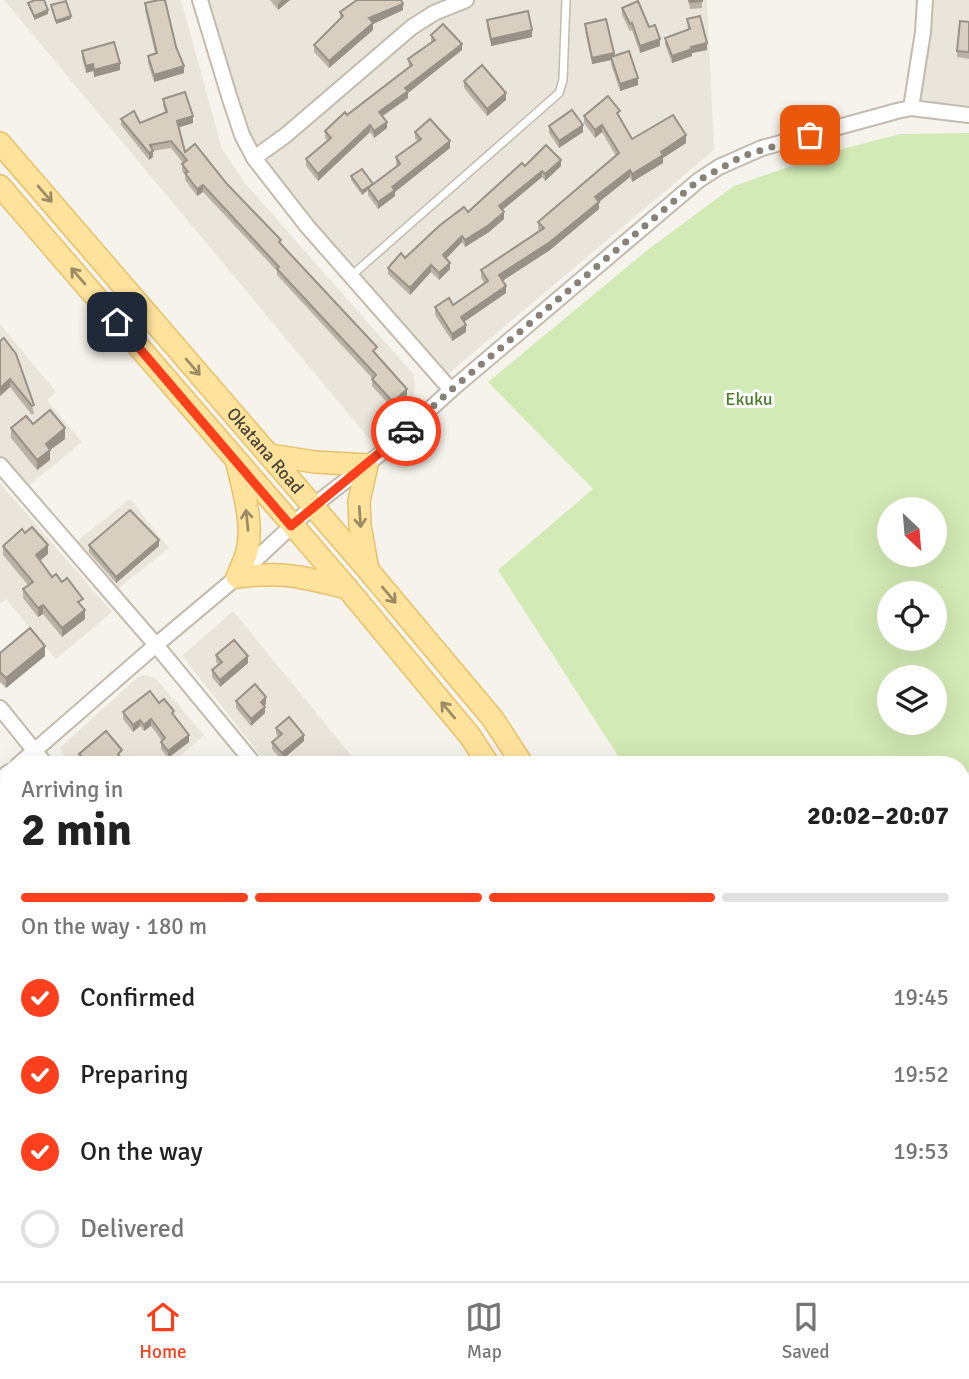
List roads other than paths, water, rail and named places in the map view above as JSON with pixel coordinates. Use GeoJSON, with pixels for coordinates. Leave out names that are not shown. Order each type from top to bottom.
{"type":"FeatureCollection","features":[{"type":"Feature","properties":{"kind":"main road","name":"Okatana Road"},"geometry":{"type":"LineString","coordinates":[[0,143],[368,570],[493,719],[517,756]]}},
{"type":"Feature","properties":{"kind":"main road","name":"Okatana Road"},"geometry":{"type":"LineString","coordinates":[[0,186],[347,588],[470,736],[483,756]]}},
{"type":"Feature","properties":{"kind":"main road"},"geometry":{"type":"LineString","coordinates":[[270,455],[315,463],[367,465],[359,501],[360,525],[368,570]]}},
{"type":"Feature","properties":{"kind":"main road"},"geometry":{"type":"LineString","coordinates":[[237,461],[249,536],[247,551],[237,577],[280,573],[347,588]]}},
{"type":"Feature","properties":{"kind":"street"},"geometry":{"type":"LineString","coordinates":[[200,0],[234,111],[254,158],[307,226],[451,390]]}},
{"type":"Feature","properties":{"kind":"street"},"geometry":{"type":"LineString","coordinates":[[254,158],[286,135],[412,27],[433,13],[466,0]]}},
{"type":"Feature","properties":{"kind":"street"},"geometry":{"type":"LineString","coordinates":[[911,108],[923,32],[925,0]]}},
{"type":"Feature","properties":{"kind":"street"},"geometry":{"type":"LineString","coordinates":[[30,756],[237,577],[313,506],[367,465],[676,199],[719,167],[762,148],[881,114],[911,108],[969,115]]}},
{"type":"Feature","properties":{"kind":"street"},"geometry":{"type":"LineString","coordinates":[[0,465],[181,673],[248,756]]}},
{"type":"Feature","properties":{"kind":"street"},"geometry":{"type":"LineString","coordinates":[[0,708],[40,756]]}},
{"type":"Feature","properties":{"kind":"lane"},"geometry":{"type":"LineString","coordinates":[[351,276],[559,93],[564,80],[566,0]]}},
{"type":"Feature","properties":{"kind":"park label","name":"Ekuku"},"geometry":{"type":"Point","coordinates":[749,399]}}]}
